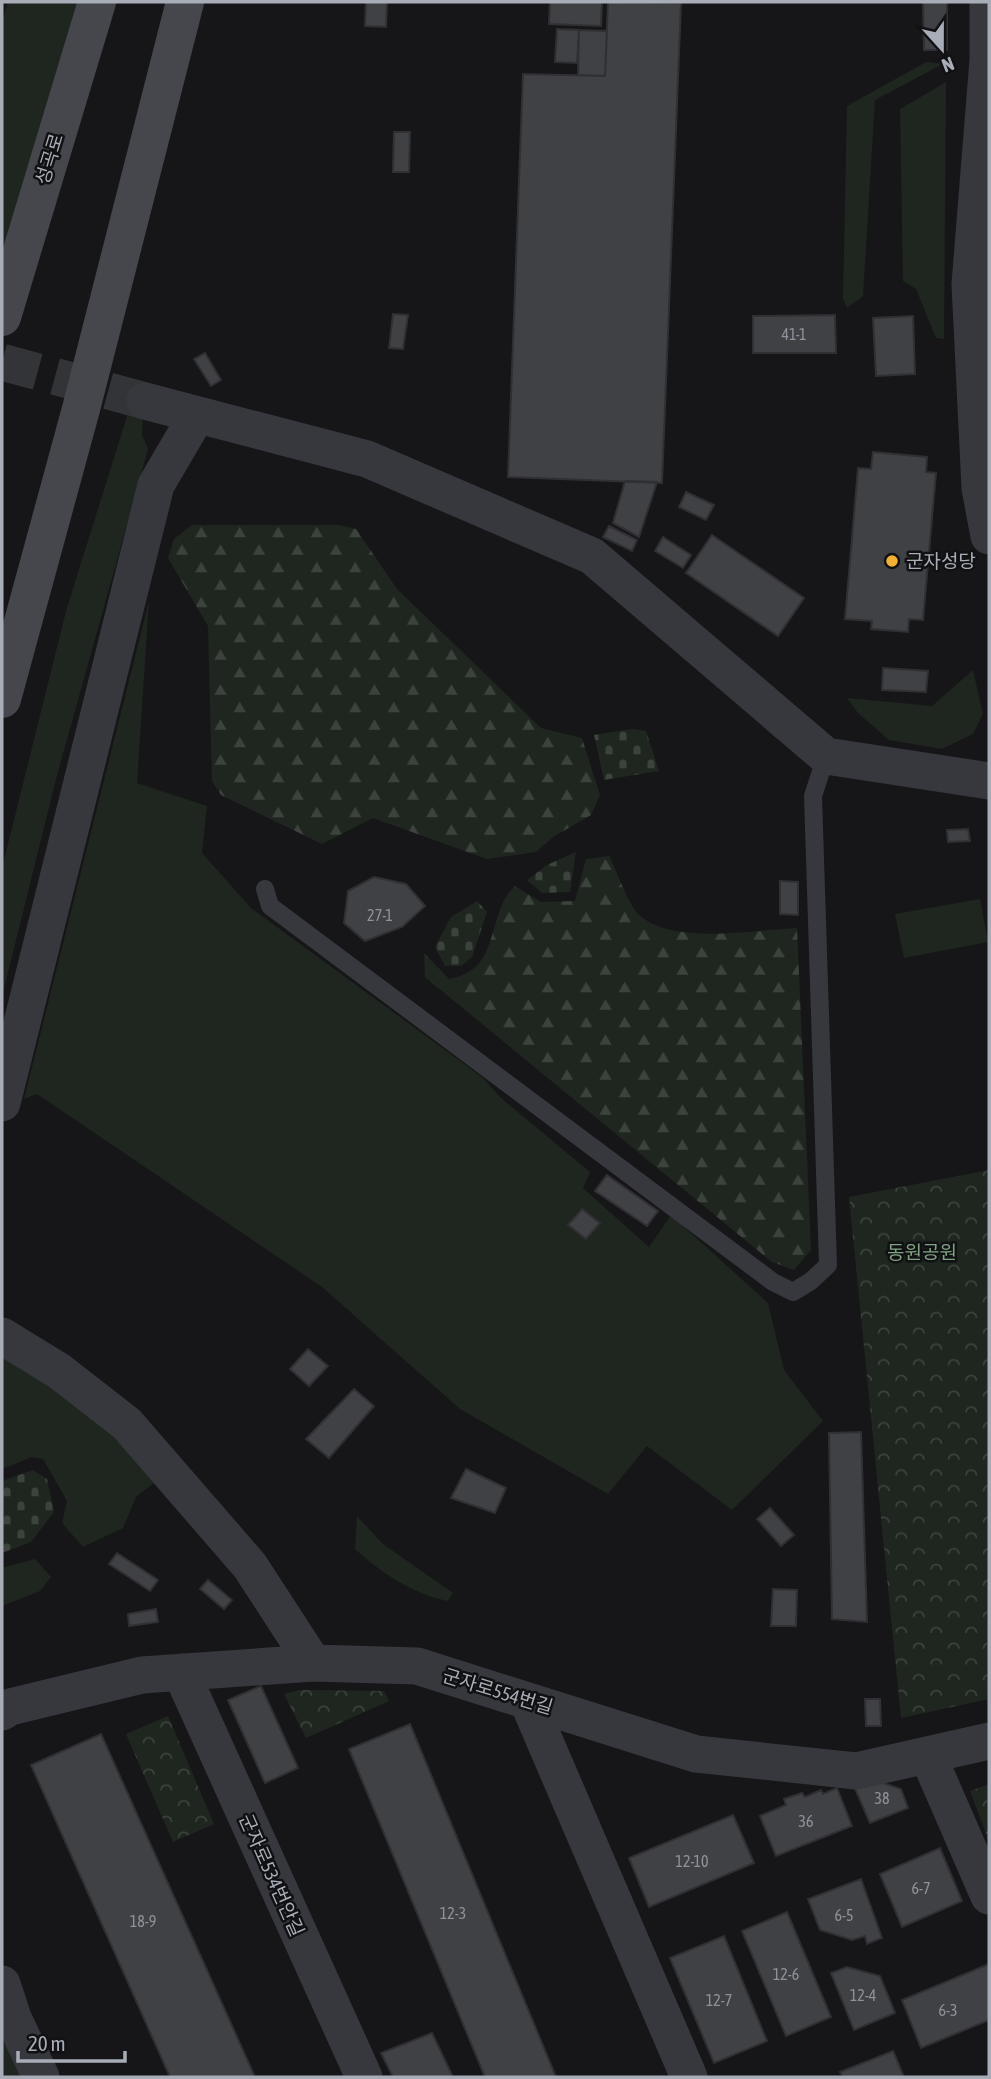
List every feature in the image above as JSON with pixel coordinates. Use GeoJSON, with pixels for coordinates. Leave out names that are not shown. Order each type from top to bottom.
{"type":"FeatureCollection","features":[{"type":"Feature","properties":{"kind":"main road","name":"성곡로"},"geometry":{"type":"LineString","coordinates":[[2,317],[97,2]]}},
{"type":"Feature","properties":{"kind":"main road"},"geometry":{"type":"LineString","coordinates":[[2,699],[81,409],[185,2]]}},
{"type":"Feature","properties":{"kind":"street"},"geometry":{"type":"LineString","coordinates":[[989,2],[980,282],[980,488],[989,536]]}},
{"type":"Feature","properties":{"kind":"street"},"geometry":{"type":"LineString","coordinates":[[145,401],[367,459],[592,556],[826,756],[989,781]]}},
{"type":"Feature","properties":{"kind":"street"},"geometry":{"type":"LineString","coordinates":[[2,1103],[156,485],[197,415]]}},
{"type":"Feature","properties":{"kind":"street"},"geometry":{"type":"LineString","coordinates":[[2,1336],[58,1371],[127,1424],[250,1566],[313,1663]]}},
{"type":"Feature","properties":{"kind":"street","name":"군자로554번길"},"geometry":{"type":"LineString","coordinates":[[2,1712],[10,1707],[142,1675],[313,1663],[417,1666],[696,1754],[856,1772],[989,1741]]}},
{"type":"Feature","properties":{"kind":"street","name":"군자로534번안길"},"geometry":{"type":"LineString","coordinates":[[181,1672],[364,2077]]}},
{"type":"Feature","properties":{"kind":"street"},"geometry":{"type":"LineString","coordinates":[[528,1702],[689,2077]]}},
{"type":"Feature","properties":{"kind":"street"},"geometry":{"type":"LineString","coordinates":[[928,1756],[989,1896]]}},
{"type":"Feature","properties":{"kind":"street"},"geometry":{"type":"LineString","coordinates":[[2,1984],[13,2018],[41,2077]]}},
{"type":"Feature","properties":{"kind":"lane"},"geometry":{"type":"LineString","coordinates":[[265,890],[270,906],[773,1282],[793,1293],[828,1265],[813,796],[826,756]]}},
{"type":"Feature","properties":{"kind":"green space"},"geometry":{"type":"Polygon","coordinates":[[[8,2],[83,2],[2,256],[2,23],[8,2]]]}},
{"type":"Feature","properties":{"kind":"green space"},"geometry":{"type":"Polygon","coordinates":[[[926,62],[943,64],[875,100],[863,296],[847,308],[843,299],[847,106],[926,62]]]}},
{"type":"Feature","properties":{"kind":"green space"},"geometry":{"type":"Polygon","coordinates":[[[946,82],[944,339],[936,338],[916,289],[903,281],[900,109],[946,82]]]}},
{"type":"Feature","properties":{"kind":"green space"},"geometry":{"type":"Polygon","coordinates":[[[128,413],[143,416],[142,435],[148,449],[56,779],[2,997],[2,868],[66,611],[128,413]]]}},
{"type":"Feature","properties":{"kind":"green space"},"geometry":{"type":"Polygon","coordinates":[[[192,525],[339,525],[356,529],[397,589],[541,728],[582,738],[600,795],[591,815],[553,837],[536,852],[487,859],[373,818],[322,844],[221,795],[212,781],[208,626],[168,558],[174,539],[192,525]]]}},
{"type":"Feature","properties":{"kind":"green space"},"geometry":{"type":"Polygon","coordinates":[[[149,601],[137,783],[207,806],[202,853],[251,908],[482,1077],[501,1098],[590,1172],[583,1188],[649,1247],[671,1215],[768,1303],[784,1370],[823,1421],[732,1510],[647,1446],[608,1494],[460,1409],[322,1287],[37,1094],[24,1099],[149,601]]]}},
{"type":"Feature","properties":{"kind":"green space"},"geometry":{"type":"Polygon","coordinates":[[[973,670],[983,714],[973,734],[942,749],[889,740],[858,713],[847,698],[932,706],[973,670]]]}},
{"type":"Feature","properties":{"kind":"green space"},"geometry":{"type":"Polygon","coordinates":[[[632,729],[646,731],[659,771],[604,780],[594,735],[632,729]]]}},
{"type":"Feature","properties":{"kind":"green space"},"geometry":{"type":"Polygon","coordinates":[[[576,852],[570,892],[542,893],[527,880],[547,865],[576,852]]]}},
{"type":"Feature","properties":{"kind":"green space"},"geometry":{"type":"Polygon","coordinates":[[[609,856],[634,909],[653,924],[671,930],[714,934],[797,928],[811,1250],[794,1270],[772,1262],[425,977],[424,953],[449,979],[466,974],[478,965],[491,940],[505,898],[515,886],[541,902],[575,901],[586,859],[609,856]]]}},
{"type":"Feature","properties":{"kind":"green space"},"geometry":{"type":"Polygon","coordinates":[[[980,899],[988,942],[904,958],[895,914],[980,899]]]}},
{"type":"Feature","properties":{"kind":"green space"},"geometry":{"type":"Polygon","coordinates":[[[477,901],[487,912],[472,957],[461,966],[445,966],[435,947],[451,917],[477,901]]]}},
{"type":"Feature","properties":{"kind":"green space","name":"동원공원"},"geometry":{"type":"Polygon","coordinates":[[[989,1170],[989,1699],[901,1718],[849,1197],[989,1170]]]}},
{"type":"Feature","properties":{"kind":"green space"},"geometry":{"type":"Polygon","coordinates":[[[2,1353],[46,1378],[131,1446],[155,1482],[136,1497],[123,1528],[83,1547],[62,1523],[67,1501],[43,1459],[32,1457],[2,1469],[2,1353]]]}},
{"type":"Feature","properties":{"kind":"green space"},"geometry":{"type":"Polygon","coordinates":[[[33,1470],[47,1479],[54,1512],[31,1542],[2,1553],[2,1481],[33,1470]]]}},
{"type":"Feature","properties":{"kind":"green space"},"geometry":{"type":"Polygon","coordinates":[[[357,1516],[383,1544],[453,1593],[448,1601],[422,1593],[398,1581],[355,1549],[357,1516]]]}},
{"type":"Feature","properties":{"kind":"green space"},"geometry":{"type":"Polygon","coordinates":[[[35,1559],[51,1577],[40,1591],[2,1606],[2,1568],[35,1559]]]}},
{"type":"Feature","properties":{"kind":"green space"},"geometry":{"type":"Polygon","coordinates":[[[299,1690],[384,1691],[389,1701],[306,1738],[284,1694],[299,1690]]]}},
{"type":"Feature","properties":{"kind":"green space"},"geometry":{"type":"Polygon","coordinates":[[[168,1716],[214,1824],[173,1842],[126,1734],[168,1716]]]}},
{"type":"Feature","properties":{"kind":"green space"},"geometry":{"type":"Polygon","coordinates":[[[989,1784],[989,1842],[970,1791],[989,1784]]]}},
{"type":"Feature","properties":{"kind":"green space"},"geometry":{"type":"Polygon","coordinates":[[[2,2025],[25,2077],[2,2077],[2,2025]]]}},
{"type":"Feature","properties":{"kind":"building"},"geometry":{"type":"Polygon","coordinates":[[[366,2],[387,2],[386,27],[365,26],[366,2]]]}},
{"type":"Feature","properties":{"kind":"building"},"geometry":{"type":"Polygon","coordinates":[[[550,2],[602,2],[601,26],[549,24],[550,2]]]}},
{"type":"Feature","properties":{"kind":"building"},"geometry":{"type":"Polygon","coordinates":[[[608,2],[681,3],[662,483],[508,477],[523,74],[605,76],[608,2]]]}},
{"type":"Feature","properties":{"kind":"building"},"geometry":{"type":"Polygon","coordinates":[[[923,2],[947,2],[947,50],[924,50],[923,2]]]}},
{"type":"Feature","properties":{"kind":"building"},"geometry":{"type":"Polygon","coordinates":[[[557,29],[579,30],[577,63],[555,62],[557,29]]]}},
{"type":"Feature","properties":{"kind":"building"},"geometry":{"type":"Polygon","coordinates":[[[579,30],[607,31],[605,76],[578,75],[579,30]]]}},
{"type":"Feature","properties":{"kind":"building"},"geometry":{"type":"Polygon","coordinates":[[[394,132],[410,132],[409,172],[393,172],[394,132]]]}},
{"type":"Feature","properties":{"kind":"building"},"geometry":{"type":"Polygon","coordinates":[[[393,314],[408,315],[403,349],[389,348],[393,314]]]}},
{"type":"Feature","properties":{"kind":"building"},"geometry":{"type":"Polygon","coordinates":[[[835,315],[836,353],[753,353],[753,316],[835,315]]]}},
{"type":"Feature","properties":{"kind":"building"},"geometry":{"type":"Polygon","coordinates":[[[913,316],[915,374],[876,376],[873,318],[913,316]]]}},
{"type":"Feature","properties":{"kind":"building"},"geometry":{"type":"Polygon","coordinates":[[[205,353],[221,380],[211,386],[194,359],[205,353]]]}},
{"type":"Feature","properties":{"kind":"building"},"geometry":{"type":"Polygon","coordinates":[[[873,452],[927,457],[926,472],[936,473],[923,620],[909,619],[908,632],[871,629],[872,621],[845,619],[858,468],[871,469],[873,452]]]}},
{"type":"Feature","properties":{"kind":"building"},"geometry":{"type":"Polygon","coordinates":[[[625,481],[657,482],[639,537],[613,523],[625,481]]]}},
{"type":"Feature","properties":{"kind":"building"},"geometry":{"type":"Polygon","coordinates":[[[686,492],[714,505],[706,520],[679,507],[686,492]]]}},
{"type":"Feature","properties":{"kind":"building"},"geometry":{"type":"Polygon","coordinates":[[[609,526],[637,540],[632,551],[603,537],[609,526]]]}},
{"type":"Feature","properties":{"kind":"building"},"geometry":{"type":"Polygon","coordinates":[[[712,535],[804,598],[778,636],[686,573],[712,535]]]}},
{"type":"Feature","properties":{"kind":"building"},"geometry":{"type":"Polygon","coordinates":[[[663,537],[691,555],[683,568],[655,551],[663,537]]]}},
{"type":"Feature","properties":{"kind":"building"},"geometry":{"type":"Polygon","coordinates":[[[883,668],[928,671],[926,692],[882,690],[883,668]]]}},
{"type":"Feature","properties":{"kind":"building"},"geometry":{"type":"Polygon","coordinates":[[[968,829],[970,841],[948,842],[947,830],[968,829]]]}},
{"type":"Feature","properties":{"kind":"building"},"geometry":{"type":"Polygon","coordinates":[[[374,877],[406,884],[425,906],[402,927],[365,941],[344,923],[348,891],[374,877]]]}},
{"type":"Feature","properties":{"kind":"building"},"geometry":{"type":"Polygon","coordinates":[[[780,881],[798,882],[798,915],[780,914],[780,881]]]}},
{"type":"Feature","properties":{"kind":"building"},"geometry":{"type":"Polygon","coordinates":[[[607,1175],[658,1211],[647,1226],[595,1191],[607,1175]]]}},
{"type":"Feature","properties":{"kind":"building"},"geometry":{"type":"Polygon","coordinates":[[[582,1209],[600,1223],[586,1239],[568,1225],[582,1209]]]}},
{"type":"Feature","properties":{"kind":"building"},"geometry":{"type":"Polygon","coordinates":[[[308,1349],[328,1366],[309,1386],[290,1369],[308,1349]]]}},
{"type":"Feature","properties":{"kind":"building"},"geometry":{"type":"Polygon","coordinates":[[[354,1389],[374,1406],[329,1458],[306,1439],[354,1389]]]}},
{"type":"Feature","properties":{"kind":"building"},"geometry":{"type":"Polygon","coordinates":[[[861,1432],[867,1622],[832,1619],[829,1433],[861,1432]]]}},
{"type":"Feature","properties":{"kind":"building"},"geometry":{"type":"Polygon","coordinates":[[[466,1469],[506,1488],[495,1513],[451,1498],[466,1469]]]}},
{"type":"Feature","properties":{"kind":"building"},"geometry":{"type":"Polygon","coordinates":[[[770,1508],[794,1535],[781,1546],[757,1519],[770,1508]]]}},
{"type":"Feature","properties":{"kind":"building"},"geometry":{"type":"Polygon","coordinates":[[[117,1553],[158,1580],[150,1591],[109,1564],[117,1553]]]}},
{"type":"Feature","properties":{"kind":"building"},"geometry":{"type":"Polygon","coordinates":[[[208,1580],[232,1600],[224,1609],[200,1589],[208,1580]]]}},
{"type":"Feature","properties":{"kind":"building"},"geometry":{"type":"Polygon","coordinates":[[[773,1589],[797,1590],[796,1626],[771,1626],[773,1589]]]}},
{"type":"Feature","properties":{"kind":"building"},"geometry":{"type":"Polygon","coordinates":[[[156,1609],[158,1622],[129,1626],[128,1614],[156,1609]]]}},
{"type":"Feature","properties":{"kind":"building"},"geometry":{"type":"Polygon","coordinates":[[[261,1686],[298,1768],[265,1783],[228,1700],[261,1686]]]}},
{"type":"Feature","properties":{"kind":"building"},"geometry":{"type":"Polygon","coordinates":[[[865,1699],[880,1699],[881,1726],[866,1726],[865,1699]]]}},
{"type":"Feature","properties":{"kind":"building"},"geometry":{"type":"Polygon","coordinates":[[[410,1724],[556,2077],[485,2077],[349,1749],[410,1724]]]}},
{"type":"Feature","properties":{"kind":"building"},"geometry":{"type":"Polygon","coordinates":[[[101,1734],[255,2077],[170,2077],[31,1765],[101,1734]]]}},
{"type":"Feature","properties":{"kind":"building"},"geometry":{"type":"Polygon","coordinates":[[[877,1781],[901,1789],[908,1808],[870,1823],[853,1784],[877,1781]]]}},
{"type":"Feature","properties":{"kind":"building"},"geometry":{"type":"Polygon","coordinates":[[[837,1788],[852,1826],[776,1856],[760,1816],[786,1805],[784,1799],[802,1793],[805,1797],[821,1790],[823,1794],[837,1788]]]}},
{"type":"Feature","properties":{"kind":"building"},"geometry":{"type":"Polygon","coordinates":[[[733,1815],[754,1863],[649,1907],[629,1858],[733,1815]]]}},
{"type":"Feature","properties":{"kind":"building"},"geometry":{"type":"Polygon","coordinates":[[[940,1848],[962,1901],[902,1927],[880,1874],[940,1848]]]}},
{"type":"Feature","properties":{"kind":"building"},"geometry":{"type":"Polygon","coordinates":[[[861,1879],[882,1938],[867,1944],[865,1936],[852,1940],[820,1930],[808,1899],[861,1879]]]}},
{"type":"Feature","properties":{"kind":"building"},"geometry":{"type":"Polygon","coordinates":[[[787,1912],[831,2017],[786,2036],[742,1931],[787,1912]]]}},
{"type":"Feature","properties":{"kind":"building"},"geometry":{"type":"Polygon","coordinates":[[[724,1936],[767,2041],[714,2063],[670,1958],[724,1936]]]}},
{"type":"Feature","properties":{"kind":"building"},"geometry":{"type":"Polygon","coordinates":[[[989,1964],[989,2020],[921,2048],[902,2000],[989,1964]]]}},
{"type":"Feature","properties":{"kind":"building"},"geometry":{"type":"Polygon","coordinates":[[[847,1967],[880,1976],[895,2013],[854,2030],[831,1973],[847,1967]]]}},
{"type":"Feature","properties":{"kind":"building"},"geometry":{"type":"Polygon","coordinates":[[[432,2033],[453,2077],[393,2077],[381,2053],[432,2033]]]}},
{"type":"Feature","properties":{"kind":"building"},"geometry":{"type":"Polygon","coordinates":[[[893,2051],[904,2077],[843,2077],[840,2072],[893,2051]]]}},
{"type":"Feature","properties":{"kind":"tunnel"},"geometry":{"type":"LineString","coordinates":[[2,362],[145,401]]}},
{"type":"Feature","properties":{"kind":"place","name":"군자성당"},"geometry":{"type":"Point","coordinates":[892,561]}}]}
